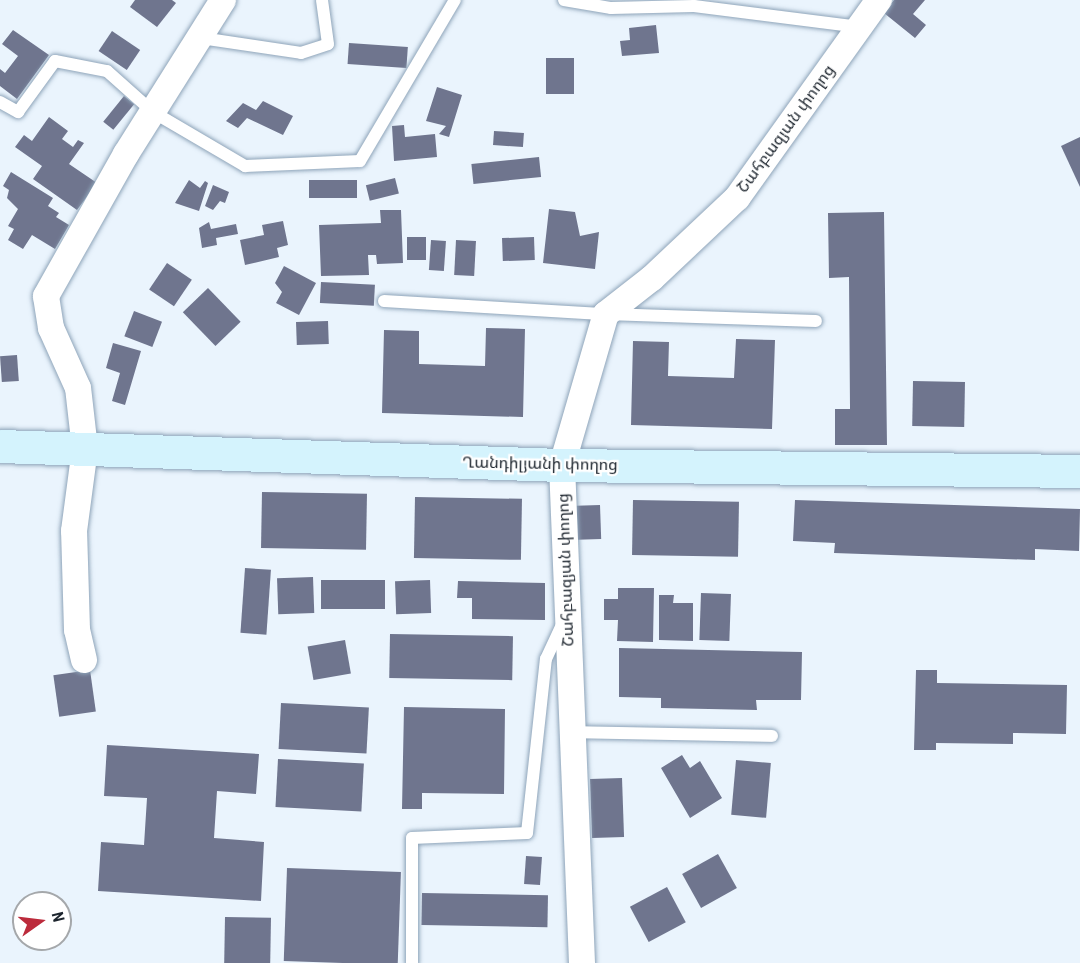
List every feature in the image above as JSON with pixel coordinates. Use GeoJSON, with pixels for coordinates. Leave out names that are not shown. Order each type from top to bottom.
{"type":"FeatureCollection","features":[{"type":"Feature","properties":{"kind":"main road","name":"Ղանդիլյանի փողոց"},"geometry":{"type":"LineString","coordinates":[[0,446],[562,465],[1080,471]]}},
{"type":"Feature","properties":{"kind":"street"},"geometry":{"type":"LineString","coordinates":[[84,660],[77,630],[74,531],[85,449],[78,388],[51,328],[46,296],[153,112],[223,0]]}},
{"type":"Feature","properties":{"kind":"street","name":"Շահբազյան փողոց"},"geometry":{"type":"LineString","coordinates":[[582,963],[562,465],[606,314],[652,278],[737,198],[879,0]]}},
{"type":"Feature","properties":{"kind":"lane"},"geometry":{"type":"LineString","coordinates":[[201,38],[301,53],[328,44],[322,0]]}},
{"type":"Feature","properties":{"kind":"lane"},"geometry":{"type":"LineString","coordinates":[[0,102],[18,112],[55,61],[107,71],[153,112],[245,166],[360,162],[455,0]]}},
{"type":"Feature","properties":{"kind":"lane"},"geometry":{"type":"LineString","coordinates":[[564,0],[610,8],[694,6],[860,27]]}},
{"type":"Feature","properties":{"kind":"lane"},"geometry":{"type":"LineString","coordinates":[[384,301],[606,314],[816,321]]}},
{"type":"Feature","properties":{"kind":"lane"},"geometry":{"type":"LineString","coordinates":[[412,963],[412,838],[527,833],[546,659],[568,613]]}},
{"type":"Feature","properties":{"kind":"lane"},"geometry":{"type":"LineString","coordinates":[[573,732],[772,736]]}},
{"type":"Feature","properties":{"kind":"building"},"geometry":{"type":"Polygon","coordinates":[[[135,0],[172,0],[176,3],[157,27],[130,7],[135,0]]]}},
{"type":"Feature","properties":{"kind":"building"},"geometry":{"type":"Polygon","coordinates":[[[894,0],[925,0],[913,14],[926,25],[915,38],[884,13],[894,0]]]}},
{"type":"Feature","properties":{"kind":"building"},"geometry":{"type":"Polygon","coordinates":[[[656,25],[659,53],[622,56],[620,41],[630,40],[629,28],[656,25]]]}},
{"type":"Feature","properties":{"kind":"building"},"geometry":{"type":"Polygon","coordinates":[[[13,30],[49,55],[17,99],[0,86],[0,69],[5,73],[18,56],[2,44],[13,30]]]}},
{"type":"Feature","properties":{"kind":"building"},"geometry":{"type":"Polygon","coordinates":[[[112,31],[140,50],[127,70],[99,51],[112,31]]]}},
{"type":"Feature","properties":{"kind":"building"},"geometry":{"type":"Polygon","coordinates":[[[349,43],[408,47],[406,68],[348,64],[349,43]]]}},
{"type":"Feature","properties":{"kind":"building"},"geometry":{"type":"Polygon","coordinates":[[[546,58],[574,58],[574,94],[546,94],[546,58]]]}},
{"type":"Feature","properties":{"kind":"building"},"geometry":{"type":"Polygon","coordinates":[[[437,87],[462,95],[449,137],[439,134],[446,126],[426,121],[437,87]]]}},
{"type":"Feature","properties":{"kind":"building"},"geometry":{"type":"Polygon","coordinates":[[[124,96],[134,104],[113,130],[103,122],[124,96]]]}},
{"type":"Feature","properties":{"kind":"building"},"geometry":{"type":"Polygon","coordinates":[[[263,101],[293,116],[283,135],[247,118],[238,128],[226,121],[243,103],[256,110],[263,101]]]}},
{"type":"Feature","properties":{"kind":"building"},"geometry":{"type":"Polygon","coordinates":[[[49,117],[68,131],[62,139],[73,147],[78,140],[84,143],[69,164],[97,183],[77,210],[33,179],[42,166],[15,147],[24,135],[32,141],[49,117]]]}},
{"type":"Feature","properties":{"kind":"building"},"geometry":{"type":"Polygon","coordinates":[[[404,125],[405,137],[435,134],[437,157],[394,161],[392,126],[404,125]]]}},
{"type":"Feature","properties":{"kind":"building"},"geometry":{"type":"Polygon","coordinates":[[[494,131],[524,133],[523,147],[493,145],[494,131]]]}},
{"type":"Feature","properties":{"kind":"building"},"geometry":{"type":"Polygon","coordinates":[[[1080,137],[1080,187],[1061,146],[1080,137]]]}},
{"type":"Feature","properties":{"kind":"building"},"geometry":{"type":"Polygon","coordinates":[[[539,157],[541,177],[473,184],[471,164],[539,157]]]}},
{"type":"Feature","properties":{"kind":"building"},"geometry":{"type":"Polygon","coordinates":[[[11,172],[53,198],[48,206],[59,213],[56,217],[69,225],[55,249],[32,235],[23,249],[8,240],[14,229],[8,226],[18,209],[7,198],[9,190],[3,186],[11,172]]]}},
{"type":"Feature","properties":{"kind":"building"},"geometry":{"type":"Polygon","coordinates":[[[395,178],[399,194],[370,201],[366,185],[395,178]]]}},
{"type":"Feature","properties":{"kind":"building"},"geometry":{"type":"Polygon","coordinates":[[[189,180],[200,188],[205,181],[208,183],[199,211],[175,203],[189,180]]]}},
{"type":"Feature","properties":{"kind":"building"},"geometry":{"type":"Polygon","coordinates":[[[309,180],[357,180],[357,198],[309,198],[309,180]]]}},
{"type":"Feature","properties":{"kind":"building"},"geometry":{"type":"Polygon","coordinates":[[[213,185],[229,192],[225,203],[220,201],[213,210],[205,206],[213,185]]]}},
{"type":"Feature","properties":{"kind":"building"},"geometry":{"type":"Polygon","coordinates":[[[549,209],[575,212],[580,236],[599,232],[595,269],[543,263],[549,209]]]}},
{"type":"Feature","properties":{"kind":"building"},"geometry":{"type":"Polygon","coordinates":[[[380,210],[401,210],[403,263],[377,264],[376,255],[368,255],[369,275],[321,276],[319,225],[381,223],[380,210]]]}},
{"type":"Feature","properties":{"kind":"building"},"geometry":{"type":"Polygon","coordinates":[[[884,212],[887,445],[835,445],[835,409],[850,409],[849,277],[829,278],[828,213],[884,212]]]}},
{"type":"Feature","properties":{"kind":"building"},"geometry":{"type":"Polygon","coordinates":[[[283,221],[288,245],[277,248],[279,257],[245,265],[240,240],[264,235],[262,225],[283,221]]]}},
{"type":"Feature","properties":{"kind":"building"},"geometry":{"type":"Polygon","coordinates":[[[209,222],[211,229],[236,224],[238,234],[216,238],[217,245],[202,248],[199,228],[209,222]]]}},
{"type":"Feature","properties":{"kind":"building"},"geometry":{"type":"Polygon","coordinates":[[[407,237],[426,237],[426,260],[407,260],[407,237]]]}},
{"type":"Feature","properties":{"kind":"building"},"geometry":{"type":"Polygon","coordinates":[[[534,237],[535,260],[503,261],[502,238],[534,237]]]}},
{"type":"Feature","properties":{"kind":"building"},"geometry":{"type":"Polygon","coordinates":[[[431,240],[446,241],[444,271],[429,270],[431,240]]]}},
{"type":"Feature","properties":{"kind":"building"},"geometry":{"type":"Polygon","coordinates":[[[456,240],[476,241],[474,276],[454,275],[456,240]]]}},
{"type":"Feature","properties":{"kind":"building"},"geometry":{"type":"Polygon","coordinates":[[[167,263],[192,280],[174,306],[149,290],[167,263]]]}},
{"type":"Feature","properties":{"kind":"building"},"geometry":{"type":"Polygon","coordinates":[[[284,266],[316,283],[299,315],[276,303],[282,292],[275,283],[284,266]]]}},
{"type":"Feature","properties":{"kind":"building"},"geometry":{"type":"Polygon","coordinates":[[[321,282],[375,285],[374,306],[320,303],[321,282]]]}},
{"type":"Feature","properties":{"kind":"building"},"geometry":{"type":"Polygon","coordinates":[[[208,288],[241,322],[215,346],[183,312],[208,288]]]}},
{"type":"Feature","properties":{"kind":"building"},"geometry":{"type":"Polygon","coordinates":[[[134,311],[162,322],[152,347],[124,336],[134,311]]]}},
{"type":"Feature","properties":{"kind":"building"},"geometry":{"type":"Polygon","coordinates":[[[328,321],[329,344],[297,345],[296,322],[328,321]]]}},
{"type":"Feature","properties":{"kind":"building"},"geometry":{"type":"Polygon","coordinates":[[[486,328],[525,329],[523,417],[382,413],[384,330],[419,331],[419,364],[485,366],[486,328]]]}},
{"type":"Feature","properties":{"kind":"building"},"geometry":{"type":"Polygon","coordinates":[[[736,339],[775,340],[772,429],[631,425],[633,341],[669,342],[668,376],[734,378],[736,339]]]}},
{"type":"Feature","properties":{"kind":"building"},"geometry":{"type":"Polygon","coordinates":[[[113,343],[141,351],[125,405],[112,401],[120,373],[106,368],[113,343]]]}},
{"type":"Feature","properties":{"kind":"building"},"geometry":{"type":"Polygon","coordinates":[[[17,355],[19,381],[2,382],[0,356],[17,355]]]}},
{"type":"Feature","properties":{"kind":"building"},"geometry":{"type":"Polygon","coordinates":[[[913,381],[965,382],[964,427],[912,426],[913,381]]]}},
{"type":"Feature","properties":{"kind":"building"},"geometry":{"type":"Polygon","coordinates":[[[262,492],[367,494],[366,550],[261,548],[262,492]]]}},
{"type":"Feature","properties":{"kind":"building"},"geometry":{"type":"Polygon","coordinates":[[[415,497],[522,499],[521,560],[414,558],[415,497]]]}},
{"type":"Feature","properties":{"kind":"building"},"geometry":{"type":"Polygon","coordinates":[[[633,500],[739,502],[738,557],[632,555],[633,500]]]}},
{"type":"Feature","properties":{"kind":"building"},"geometry":{"type":"Polygon","coordinates":[[[795,500],[1080,509],[1079,551],[1035,549],[1035,560],[834,553],[835,543],[793,541],[795,500]]]}},
{"type":"Feature","properties":{"kind":"building"},"geometry":{"type":"Polygon","coordinates":[[[600,505],[601,539],[577,540],[576,506],[600,505]]]}},
{"type":"Feature","properties":{"kind":"building"},"geometry":{"type":"Polygon","coordinates":[[[245,568],[271,570],[266,635],[240,633],[245,568]]]}},
{"type":"Feature","properties":{"kind":"building"},"geometry":{"type":"Polygon","coordinates":[[[313,577],[314,613],[278,614],[277,578],[313,577]]]}},
{"type":"Feature","properties":{"kind":"building"},"geometry":{"type":"Polygon","coordinates":[[[321,580],[385,580],[385,609],[321,609],[321,580]]]}},
{"type":"Feature","properties":{"kind":"building"},"geometry":{"type":"Polygon","coordinates":[[[430,580],[431,613],[396,614],[395,581],[430,580]]]}},
{"type":"Feature","properties":{"kind":"building"},"geometry":{"type":"Polygon","coordinates":[[[458,581],[545,583],[545,620],[472,619],[472,598],[457,598],[458,581]]]}},
{"type":"Feature","properties":{"kind":"building"},"geometry":{"type":"Polygon","coordinates":[[[618,588],[654,588],[653,642],[617,641],[618,620],[604,620],[604,599],[618,599],[618,588]]]}},
{"type":"Feature","properties":{"kind":"building"},"geometry":{"type":"Polygon","coordinates":[[[701,593],[731,594],[729,641],[699,640],[701,593]]]}},
{"type":"Feature","properties":{"kind":"building"},"geometry":{"type":"Polygon","coordinates":[[[659,595],[674,595],[673,603],[693,603],[693,641],[659,640],[659,595]]]}},
{"type":"Feature","properties":{"kind":"building"},"geometry":{"type":"Polygon","coordinates":[[[390,634],[513,636],[512,680],[389,678],[390,634]]]}},
{"type":"Feature","properties":{"kind":"building"},"geometry":{"type":"Polygon","coordinates":[[[345,640],[351,673],[313,680],[308,647],[345,640]]]}},
{"type":"Feature","properties":{"kind":"building"},"geometry":{"type":"Polygon","coordinates":[[[619,648],[802,652],[801,700],[756,700],[757,710],[661,708],[661,698],[619,697],[619,648]]]}},
{"type":"Feature","properties":{"kind":"building"},"geometry":{"type":"Polygon","coordinates":[[[90,670],[96,712],[59,717],[53,675],[90,670]]]}},
{"type":"Feature","properties":{"kind":"building"},"geometry":{"type":"Polygon","coordinates":[[[916,670],[937,670],[937,683],[1067,685],[1066,734],[1013,733],[1013,744],[936,743],[936,750],[914,750],[916,670]]]}},
{"type":"Feature","properties":{"kind":"building"},"geometry":{"type":"Polygon","coordinates":[[[281,703],[369,708],[366,754],[279,749],[281,703]]]}},
{"type":"Feature","properties":{"kind":"building"},"geometry":{"type":"Polygon","coordinates":[[[404,707],[505,709],[504,794],[422,793],[422,809],[402,809],[404,707]]]}},
{"type":"Feature","properties":{"kind":"building"},"geometry":{"type":"Polygon","coordinates":[[[107,745],[259,754],[256,794],[217,791],[214,838],[264,842],[261,901],[98,891],[101,842],[144,845],[147,798],[104,796],[107,745]]]}},
{"type":"Feature","properties":{"kind":"building"},"geometry":{"type":"Polygon","coordinates":[[[682,755],[690,768],[700,761],[722,798],[690,818],[661,768],[682,755]]]}},
{"type":"Feature","properties":{"kind":"building"},"geometry":{"type":"Polygon","coordinates":[[[278,759],[364,764],[361,811],[275,807],[278,759]]]}},
{"type":"Feature","properties":{"kind":"building"},"geometry":{"type":"Polygon","coordinates":[[[736,760],[771,763],[766,818],[731,815],[736,760]]]}},
{"type":"Feature","properties":{"kind":"building"},"geometry":{"type":"Polygon","coordinates":[[[622,778],[624,837],[592,838],[590,779],[622,778]]]}},
{"type":"Feature","properties":{"kind":"building"},"geometry":{"type":"Polygon","coordinates":[[[718,854],[737,888],[701,908],[682,874],[718,854]]]}},
{"type":"Feature","properties":{"kind":"building"},"geometry":{"type":"Polygon","coordinates":[[[526,856],[542,857],[540,885],[524,884],[526,856]]]}},
{"type":"Feature","properties":{"kind":"building"},"geometry":{"type":"Polygon","coordinates":[[[287,868],[401,872],[398,963],[284,961],[287,868]]]}},
{"type":"Feature","properties":{"kind":"building"},"geometry":{"type":"Polygon","coordinates":[[[667,887],[686,922],[649,942],[630,907],[667,887]]]}},
{"type":"Feature","properties":{"kind":"building"},"geometry":{"type":"Polygon","coordinates":[[[422,893],[548,895],[547,927],[421,925],[422,893]]]}},
{"type":"Feature","properties":{"kind":"building"},"geometry":{"type":"Polygon","coordinates":[[[225,917],[271,918],[270,963],[224,963],[225,917]]]}}]}
